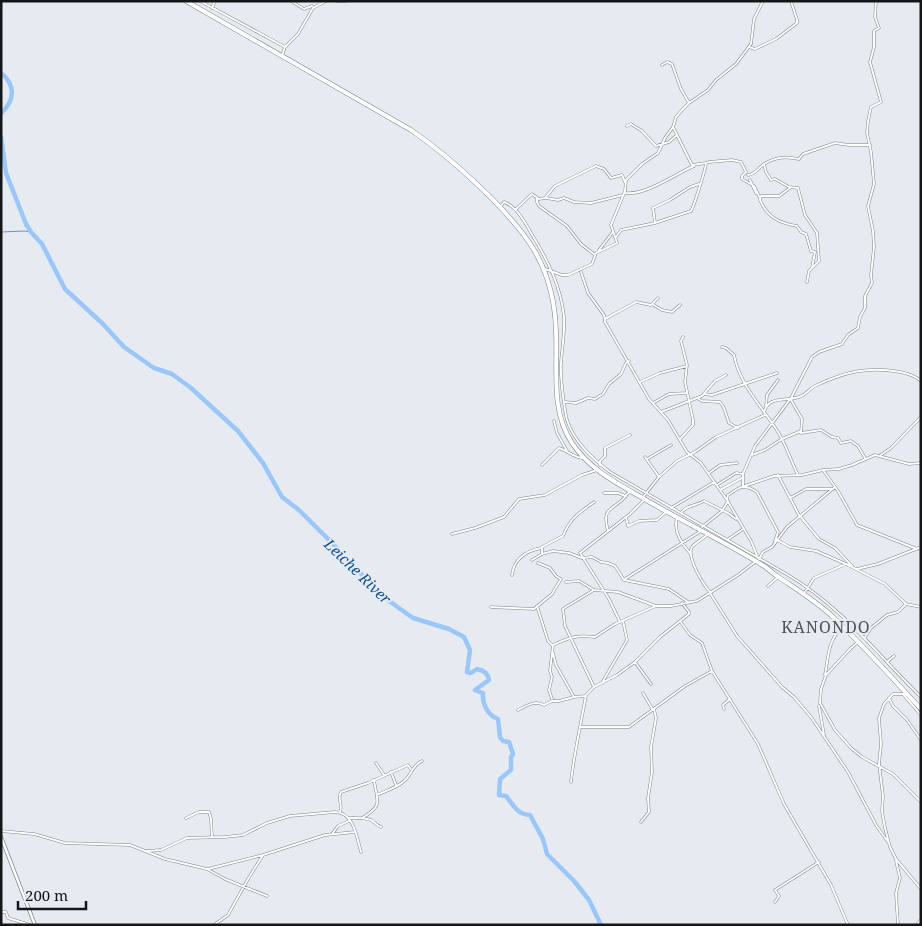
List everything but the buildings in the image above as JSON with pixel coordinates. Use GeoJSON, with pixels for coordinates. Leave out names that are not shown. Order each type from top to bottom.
{"type":"FeatureCollection","features":[{"type":"Feature","properties":{"kind":"highway"},"geometry":{"type":"LineString","coordinates":[[186,1],[417,134],[458,166],[510,217],[531,243],[544,269],[555,310],[556,390],[559,411],[568,436],[584,458],[597,470],[677,518],[707,535],[758,559],[778,577],[803,594],[844,627],[904,694],[921,709]]}},
{"type":"Feature","properties":{"kind":"street"},"geometry":{"type":"LineString","coordinates":[[200,1],[285,47]]}},
{"type":"Feature","properties":{"kind":"street"},"geometry":{"type":"LineString","coordinates":[[212,8],[216,1]]}},
{"type":"Feature","properties":{"kind":"street"},"geometry":{"type":"LineString","coordinates":[[291,1],[304,9],[326,1]]}},
{"type":"Feature","properties":{"kind":"street"},"geometry":{"type":"LineString","coordinates":[[337,1],[346,1]]}},
{"type":"Feature","properties":{"kind":"street"},"geometry":{"type":"LineString","coordinates":[[598,251],[616,244],[616,237],[611,228],[623,194],[625,182],[638,167],[657,154],[673,127],[676,117],[689,103],[708,90],[716,80],[733,67],[749,47],[752,42],[754,19],[763,1]]}},
{"type":"Feature","properties":{"kind":"street"},"geometry":{"type":"LineString","coordinates":[[749,47],[756,49],[767,44],[797,22],[790,1]]}},
{"type":"Feature","properties":{"kind":"street"},"geometry":{"type":"LineString","coordinates":[[743,487],[743,474],[755,446],[790,400],[814,356],[842,344],[848,335],[858,328],[860,317],[865,308],[865,296],[872,283],[874,247],[868,206],[874,184],[867,131],[869,111],[872,106],[881,102],[870,61],[874,48],[874,31],[879,28],[875,16],[876,1]]}},
{"type":"Feature","properties":{"kind":"street"},"geometry":{"type":"LineString","coordinates":[[282,56],[285,47],[302,28],[312,7],[310,2]]}},
{"type":"Feature","properties":{"kind":"street"},"geometry":{"type":"LineString","coordinates":[[662,65],[667,62],[672,64],[683,93],[689,103]]}},
{"type":"Feature","properties":{"kind":"street"},"geometry":{"type":"LineString","coordinates":[[627,126],[633,125],[642,131],[654,146],[661,145],[677,135]]}},
{"type":"Feature","properties":{"kind":"street"},"geometry":{"type":"LineString","coordinates":[[673,127],[694,166]]}},
{"type":"Feature","properties":{"kind":"street"},"geometry":{"type":"LineString","coordinates":[[748,176],[776,158],[786,156],[798,159],[803,154],[836,143],[870,145]]}},
{"type":"Feature","properties":{"kind":"street"},"geometry":{"type":"LineString","coordinates":[[515,210],[532,194],[538,198],[556,200],[564,198],[574,202],[591,204],[651,188],[702,162],[737,160],[742,164],[753,184],[760,197],[762,206],[773,219],[797,226],[801,232],[806,234],[811,251],[815,252],[812,268]]}},
{"type":"Feature","properties":{"kind":"street"},"geometry":{"type":"LineString","coordinates":[[616,237],[621,230],[655,223],[691,211],[699,184],[706,170],[706,163]]}},
{"type":"Feature","properties":{"kind":"street"},"geometry":{"type":"LineString","coordinates":[[764,164],[771,180],[774,178],[790,188]]}},
{"type":"Feature","properties":{"kind":"street"},"geometry":{"type":"LineString","coordinates":[[546,198],[555,186],[596,166],[604,170],[611,178],[622,175],[625,182]]}},
{"type":"Feature","properties":{"kind":"street"},"geometry":{"type":"LineString","coordinates":[[746,172],[742,179],[753,184]]}},
{"type":"Feature","properties":{"kind":"street"},"geometry":{"type":"LineString","coordinates":[[655,223],[652,208],[699,184]]}},
{"type":"Feature","properties":{"kind":"street"},"geometry":{"type":"LineString","coordinates":[[760,197],[779,196],[790,188],[797,187],[799,190],[805,215],[817,233],[820,261],[808,273],[806,282]]}},
{"type":"Feature","properties":{"kind":"street"},"geometry":{"type":"LineString","coordinates":[[538,198],[537,202],[541,207],[567,226],[581,244],[594,255]]}},
{"type":"Feature","properties":{"kind":"street"},"geometry":{"type":"LineString","coordinates":[[500,207],[502,203],[506,202],[515,210],[536,239],[553,271],[564,318],[561,363],[567,418],[575,438],[587,452],[610,472],[808,588],[856,628],[920,696]]}},
{"type":"Feature","properties":{"kind":"street"},"geometry":{"type":"LineString","coordinates":[[544,269],[565,275],[579,272],[593,262],[594,255],[613,232]]}},
{"type":"Feature","properties":{"kind":"street"},"geometry":{"type":"LineString","coordinates":[[579,272],[588,293],[605,318],[605,322],[653,404],[661,412],[690,454],[709,473],[728,500],[758,559]]}},
{"type":"Feature","properties":{"kind":"street"},"geometry":{"type":"LineString","coordinates":[[652,304],[658,298]]}},
{"type":"Feature","properties":{"kind":"street"},"geometry":{"type":"LineString","coordinates":[[605,318],[636,302],[652,304],[659,309],[672,312],[680,305]]}},
{"type":"Feature","properties":{"kind":"street"},"geometry":{"type":"LineString","coordinates":[[680,439],[693,424],[685,382],[687,366],[681,341],[683,337]]}},
{"type":"Feature","properties":{"kind":"street"},"geometry":{"type":"LineString","coordinates":[[722,347],[734,355],[734,360],[745,384],[782,439],[798,475]]}},
{"type":"Feature","properties":{"kind":"street"},"geometry":{"type":"LineString","coordinates":[[565,402],[576,403],[588,398],[595,399],[603,394],[609,384],[622,374],[626,363],[629,361]]}},
{"type":"Feature","properties":{"kind":"street"},"geometry":{"type":"LineString","coordinates":[[640,382],[660,373],[687,366]]}},
{"type":"Feature","properties":{"kind":"street"},"geometry":{"type":"LineString","coordinates":[[766,407],[778,400],[790,400],[801,396],[812,388],[854,371],[879,369],[912,375],[921,381]]}},
{"type":"Feature","properties":{"kind":"street"},"geometry":{"type":"LineString","coordinates":[[704,394],[712,395],[777,373]]}},
{"type":"Feature","properties":{"kind":"street"},"geometry":{"type":"LineString","coordinates":[[661,412],[697,398],[704,394],[715,381],[726,375]]}},
{"type":"Feature","properties":{"kind":"street"},"geometry":{"type":"LineString","coordinates":[[602,683],[627,640],[622,622],[582,558],[581,551],[626,516],[644,498],[646,492],[659,477],[677,461],[716,437],[738,428],[764,413],[767,395],[778,380]]}},
{"type":"Feature","properties":{"kind":"street"},"geometry":{"type":"LineString","coordinates":[[653,404],[671,393],[687,392]]}},
{"type":"Feature","properties":{"kind":"street"},"geometry":{"type":"LineString","coordinates":[[697,398],[720,402],[729,423],[738,428]]}},
{"type":"Feature","properties":{"kind":"street"},"geometry":{"type":"LineString","coordinates":[[790,400],[802,418],[801,431]]}},
{"type":"Feature","properties":{"kind":"street"},"geometry":{"type":"LineString","coordinates":[[881,455],[891,448],[921,417]]}},
{"type":"Feature","properties":{"kind":"street"},"geometry":{"type":"LineString","coordinates":[[554,421],[557,433],[567,450],[578,458],[584,458]]}},
{"type":"Feature","properties":{"kind":"street"},"geometry":{"type":"LineString","coordinates":[[751,455],[765,450],[782,439],[801,431],[801,433],[822,431],[832,438],[838,438],[841,443],[853,442],[860,449],[865,459]]}},
{"type":"Feature","properties":{"kind":"street"},"geometry":{"type":"LineString","coordinates":[[600,464],[600,461],[606,455],[605,448],[630,435]]}},
{"type":"Feature","properties":{"kind":"street"},"geometry":{"type":"LineString","coordinates":[[659,477],[646,458],[671,444]]}},
{"type":"Feature","properties":{"kind":"street"},"geometry":{"type":"LineString","coordinates":[[542,465],[554,454],[557,448],[567,450]]}},
{"type":"Feature","properties":{"kind":"street"},"geometry":{"type":"LineString","coordinates":[[624,580],[701,531],[702,526],[723,510],[730,493],[743,487],[778,476],[798,475],[847,467],[875,455],[881,455],[909,464],[921,463]]}},
{"type":"Feature","properties":{"kind":"street"},"geometry":{"type":"LineString","coordinates":[[709,473],[720,465],[737,463]]}},
{"type":"Feature","properties":{"kind":"street"},"geometry":{"type":"LineString","coordinates":[[452,534],[504,517],[519,499],[545,495],[582,475],[597,470]]}},
{"type":"Feature","properties":{"kind":"street"},"geometry":{"type":"LineString","coordinates":[[823,470],[857,525],[917,549]]}},
{"type":"Feature","properties":{"kind":"street"},"geometry":{"type":"LineString","coordinates":[[672,508],[736,473],[743,474]]}},
{"type":"Feature","properties":{"kind":"street"},"geometry":{"type":"LineString","coordinates":[[778,476],[800,517],[819,539],[835,548],[852,567]]}},
{"type":"Feature","properties":{"kind":"street"},"geometry":{"type":"LineString","coordinates":[[720,490],[743,478]]}},
{"type":"Feature","properties":{"kind":"street"},"geometry":{"type":"LineString","coordinates":[[743,487],[755,490],[758,494],[778,532],[776,540]]}},
{"type":"Feature","properties":{"kind":"street"},"geometry":{"type":"LineString","coordinates":[[789,498],[806,489],[834,488]]}},
{"type":"Feature","properties":{"kind":"street"},"geometry":{"type":"LineString","coordinates":[[566,582],[579,581],[594,590],[618,592],[656,606],[671,606],[701,600],[750,568],[763,552],[771,548],[787,528],[834,488]]}},
{"type":"Feature","properties":{"kind":"street"},"geometry":{"type":"LineString","coordinates":[[608,531],[606,522],[608,510],[620,503],[631,491]]}},
{"type":"Feature","properties":{"kind":"street"},"geometry":{"type":"LineString","coordinates":[[604,493],[618,493],[626,496]]}},
{"type":"Feature","properties":{"kind":"street"},"geometry":{"type":"LineString","coordinates":[[681,513],[686,508],[704,501],[723,510],[738,521]]}},
{"type":"Feature","properties":{"kind":"street"},"geometry":{"type":"LineString","coordinates":[[512,574],[514,564],[521,556],[562,537],[577,513],[594,502]]}},
{"type":"Feature","properties":{"kind":"street"},"geometry":{"type":"LineString","coordinates":[[626,516],[628,526],[640,521],[657,520],[667,511]]}},
{"type":"Feature","properties":{"kind":"street"},"geometry":{"type":"LineString","coordinates":[[677,518],[675,526],[681,542],[691,554],[699,576],[738,636],[811,717],[848,772],[880,832],[888,842],[896,859],[900,878],[896,890],[898,925]]}},
{"type":"Feature","properties":{"kind":"street"},"geometry":{"type":"LineString","coordinates":[[727,540],[743,529]]}},
{"type":"Feature","properties":{"kind":"street"},"geometry":{"type":"LineString","coordinates":[[691,554],[693,546],[707,535]]}},
{"type":"Feature","properties":{"kind":"street"},"geometry":{"type":"LineString","coordinates":[[776,540],[790,547],[816,551],[857,569],[889,587],[906,604],[919,607],[921,611]]}},
{"type":"Feature","properties":{"kind":"street"},"geometry":{"type":"LineString","coordinates":[[541,548],[542,554]]}},
{"type":"Feature","properties":{"kind":"street"},"geometry":{"type":"LineString","coordinates":[[857,569],[878,564],[921,548]]}},
{"type":"Feature","properties":{"kind":"street"},"geometry":{"type":"LineString","coordinates":[[532,560],[542,554],[553,551],[569,553],[582,558],[592,557],[615,566],[624,580],[669,588],[689,602]]}},
{"type":"Feature","properties":{"kind":"street"},"geometry":{"type":"LineString","coordinates":[[491,607],[534,609],[552,594],[561,579],[550,568],[538,563]]}},
{"type":"Feature","properties":{"kind":"street"},"geometry":{"type":"LineString","coordinates":[[803,594],[817,576],[829,573],[846,564]]}},
{"type":"Feature","properties":{"kind":"street"},"geometry":{"type":"LineString","coordinates":[[768,586],[778,577]]}},
{"type":"Feature","properties":{"kind":"street"},"geometry":{"type":"LineString","coordinates":[[594,590],[564,610],[565,626],[594,687]]}},
{"type":"Feature","properties":{"kind":"street"},"geometry":{"type":"LineString","coordinates":[[571,782],[586,695],[594,687],[635,662],[660,637],[690,613],[682,603]]}},
{"type":"Feature","properties":{"kind":"street"},"geometry":{"type":"LineString","coordinates":[[865,638],[871,628],[885,616],[898,612],[906,604]]}},
{"type":"Feature","properties":{"kind":"street"},"geometry":{"type":"LineString","coordinates":[[537,606],[548,641],[553,646]]}},
{"type":"Feature","properties":{"kind":"street"},"geometry":{"type":"LineString","coordinates":[[553,646],[579,635],[595,637],[656,606]]}},
{"type":"Feature","properties":{"kind":"street"},"geometry":{"type":"LineString","coordinates":[[680,621],[689,634],[702,643],[712,670],[758,744],[784,804],[819,862],[848,925]]}},
{"type":"Feature","properties":{"kind":"street"},"geometry":{"type":"LineString","coordinates":[[824,735],[820,696],[834,637],[844,627]]}},
{"type":"Feature","properties":{"kind":"street"},"geometry":{"type":"LineString","coordinates":[[850,633],[856,628]]}},
{"type":"Feature","properties":{"kind":"street"},"geometry":{"type":"LineString","coordinates":[[825,678],[842,656],[858,642]]}},
{"type":"Feature","properties":{"kind":"street"},"geometry":{"type":"LineString","coordinates":[[552,700],[549,690],[552,677],[550,671],[553,646]]}},
{"type":"Feature","properties":{"kind":"street"},"geometry":{"type":"LineString","coordinates":[[552,650],[556,665],[574,697]]}},
{"type":"Feature","properties":{"kind":"street"},"geometry":{"type":"LineString","coordinates":[[887,661],[894,656]]}},
{"type":"Feature","properties":{"kind":"street"},"geometry":{"type":"LineString","coordinates":[[635,662],[651,684]]}},
{"type":"Feature","properties":{"kind":"street"},"geometry":{"type":"LineString","coordinates":[[580,727],[629,727],[684,686],[712,670]]}},
{"type":"Feature","properties":{"kind":"street"},"geometry":{"type":"LineString","coordinates":[[641,822],[648,812],[652,772],[651,747],[656,718],[654,710],[643,693]]}},
{"type":"Feature","properties":{"kind":"street"},"geometry":{"type":"LineString","coordinates":[[888,842],[882,811],[884,801],[880,768],[879,718],[884,704],[893,694],[904,694],[921,715]]}},
{"type":"Feature","properties":{"kind":"street"},"geometry":{"type":"LineString","coordinates":[[518,710],[529,704],[544,704],[552,700],[559,701],[586,695]]}},
{"type":"Feature","properties":{"kind":"street"},"geometry":{"type":"LineString","coordinates":[[889,698],[893,706],[908,720],[921,740]]}},
{"type":"Feature","properties":{"kind":"street"},"geometry":{"type":"LineString","coordinates":[[724,709],[723,705],[730,699]]}},
{"type":"Feature","properties":{"kind":"street"},"geometry":{"type":"LineString","coordinates":[[820,703],[826,717],[843,739],[862,757],[896,776],[920,801]]}},
{"type":"Feature","properties":{"kind":"street"},"geometry":{"type":"LineString","coordinates":[[884,704],[893,706]]}},
{"type":"Feature","properties":{"kind":"street"},"geometry":{"type":"LineString","coordinates":[[377,795],[405,781],[412,774],[417,763],[422,761]]}},
{"type":"Feature","properties":{"kind":"street"},"geometry":{"type":"LineString","coordinates":[[376,763],[384,775]]}},
{"type":"Feature","properties":{"kind":"street"},"geometry":{"type":"LineString","coordinates":[[340,812],[342,807],[339,795],[341,792],[408,765],[412,771]]}},
{"type":"Feature","properties":{"kind":"street"},"geometry":{"type":"LineString","coordinates":[[390,772],[396,785]]}},
{"type":"Feature","properties":{"kind":"street"},"geometry":{"type":"LineString","coordinates":[[362,818],[376,809],[378,803],[374,780]]}},
{"type":"Feature","properties":{"kind":"street"},"geometry":{"type":"LineString","coordinates":[[186,818],[199,812],[209,812],[212,819],[212,836]]}},
{"type":"Feature","properties":{"kind":"street"},"geometry":{"type":"LineString","coordinates":[[146,851],[161,850],[187,838],[243,835],[267,823],[290,816],[340,812],[349,819],[361,852]]}},
{"type":"Feature","properties":{"kind":"street"},"geometry":{"type":"LineString","coordinates":[[332,834],[338,826],[349,819],[362,818],[372,820],[378,827],[381,827]]}},
{"type":"Feature","properties":{"kind":"street"},"geometry":{"type":"LineString","coordinates":[[1,831],[34,834],[64,843],[107,846],[124,844],[165,859],[207,869],[225,879],[267,896]]}},
{"type":"Feature","properties":{"kind":"street"},"geometry":{"type":"LineString","coordinates":[[207,869],[318,837],[355,832]]}},
{"type":"Feature","properties":{"kind":"street"},"geometry":{"type":"LineString","coordinates":[[1,837],[35,925]]}},
{"type":"Feature","properties":{"kind":"street"},"geometry":{"type":"LineString","coordinates":[[214,925],[228,915],[263,854]]}},
{"type":"Feature","properties":{"kind":"street"},"geometry":{"type":"LineString","coordinates":[[896,859],[921,888]]}},
{"type":"Feature","properties":{"kind":"street"},"geometry":{"type":"LineString","coordinates":[[775,902],[779,896],[775,890],[819,862]]}},
{"type":"Feature","properties":{"kind":"street"},"geometry":{"type":"LineString","coordinates":[[1,912],[6,912],[8,918],[30,925]]}},
{"type":"Feature","properties":{"kind":"street"},"geometry":{"type":"LineString","coordinates":[[916,925],[921,920]]}},
{"type":"Feature","properties":{"kind":"waterway"},"geometry":{"type":"LineString","coordinates":[[1,73],[9,83],[12,93],[9,103],[1,113]]}},
{"type":"Feature","properties":{"kind":"waterway","name":"Leiche River"},"geometry":{"type":"LineString","coordinates":[[1,137],[6,173],[26,224],[42,244],[65,289],[103,324],[124,347],[154,368],[172,374],[191,388],[238,431],[263,463],[282,497],[299,510],[382,596],[413,618],[449,629],[464,637],[470,650],[467,672],[471,673],[477,669],[488,675],[489,680],[475,690],[483,693],[483,701],[486,708],[491,715],[498,719],[500,737],[503,741],[509,742],[513,754],[511,757],[511,770],[500,779],[499,795],[506,796],[519,811],[530,815],[543,839],[547,854],[574,881],[589,900],[601,925]]}},
{"type":"Feature","properties":{"kind":"waterway"},"geometry":{"type":"LineString","coordinates":[[1,232],[31,232]]}},
{"type":"Feature","properties":{"kind":"district","name":"KANONDO"},"geometry":{"type":"Point","coordinates":[826,627]}}]}
